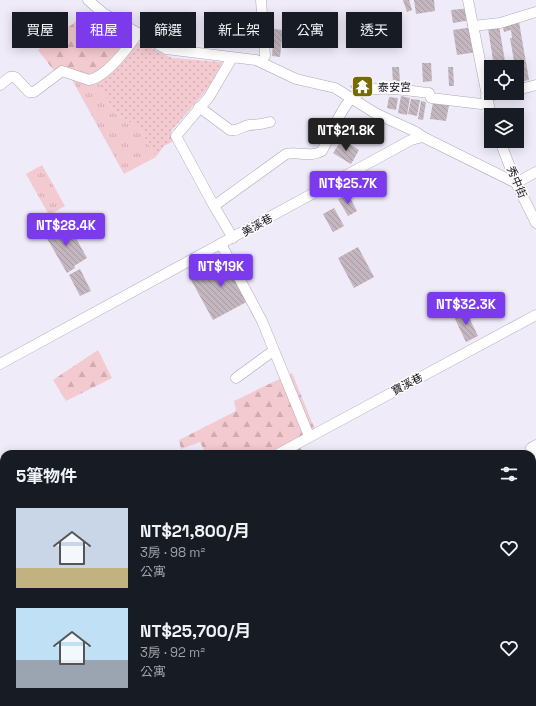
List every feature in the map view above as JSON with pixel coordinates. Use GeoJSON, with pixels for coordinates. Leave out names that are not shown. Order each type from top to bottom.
{"type":"FeatureCollection","features":[{"type":"Feature","properties":{"kind":"street"},"geometry":{"type":"LineString","coordinates":[[88,0],[103,13],[138,34],[170,50],[256,60],[296,79],[335,88],[375,114],[416,132],[423,137],[516,183],[536,172]]}},
{"type":"Feature","properties":{"kind":"street"},"geometry":{"type":"LineString","coordinates":[[261,0],[265,56]]}},
{"type":"Feature","properties":{"kind":"street"},"geometry":{"type":"LineString","coordinates":[[468,0],[484,83]]}},
{"type":"Feature","properties":{"kind":"street"},"geometry":{"type":"LineString","coordinates":[[473,26],[500,23],[536,12]]}},
{"type":"Feature","properties":{"kind":"street"},"geometry":{"type":"LineString","coordinates":[[0,85],[10,77],[16,77],[29,92],[34,92],[62,71],[93,80],[118,58],[138,34]]}},
{"type":"Feature","properties":{"kind":"street"},"geometry":{"type":"LineString","coordinates":[[232,58],[209,97],[177,132],[176,138],[233,238]]}},
{"type":"Feature","properties":{"kind":"street"},"geometry":{"type":"LineString","coordinates":[[524,88],[536,84]]}},
{"type":"Feature","properties":{"kind":"street"},"geometry":{"type":"LineString","coordinates":[[214,206],[286,154],[294,153],[311,155],[322,151],[350,99],[359,93],[380,89],[429,93],[431,98],[481,104],[486,100]]}},
{"type":"Feature","properties":{"kind":"street"},"geometry":{"type":"LineString","coordinates":[[199,107],[227,129],[233,131],[239,130],[248,125],[254,126],[270,122]]}},
{"type":"Feature","properties":{"kind":"street","name":"美溪巷"},"geometry":{"type":"LineString","coordinates":[[0,364],[411,140],[423,137]]}},
{"type":"Feature","properties":{"kind":"street","name":"秀中街"},"geometry":{"type":"LineString","coordinates":[[503,148],[516,183],[536,223]]}},
{"type":"Feature","properties":{"kind":"street"},"geometry":{"type":"LineString","coordinates":[[221,244],[262,321],[309,436]]}},
{"type":"Feature","properties":{"kind":"street","name":"寶溪巷"},"geometry":{"type":"LineString","coordinates":[[285,450],[536,315]]}},
{"type":"Feature","properties":{"kind":"street"},"geometry":{"type":"LineString","coordinates":[[236,378],[273,351]]}},
{"type":"Feature","properties":{"kind":"green space"},"geometry":{"type":"Polygon","coordinates":[[[76,22],[76,48],[120,48],[97,74],[55,72],[38,50],[41,48],[68,48],[68,28],[76,22]]]}},
{"type":"Feature","properties":{"kind":"green space"},"geometry":{"type":"Polygon","coordinates":[[[140,43],[140,48],[151,48],[172,58],[222,62],[205,92],[171,131],[174,141],[164,146],[156,157],[140,129],[118,114],[111,107],[98,81],[135,44],[140,43]]]}},
{"type":"Feature","properties":{"kind":"green space"},"geometry":{"type":"Polygon","coordinates":[[[70,76],[98,81],[111,107],[118,114],[140,129],[156,157],[124,174],[70,76]]]}},
{"type":"Feature","properties":{"kind":"green space"},"geometry":{"type":"Polygon","coordinates":[[[42,165],[65,206],[49,215],[26,174],[42,165]]]}},
{"type":"Feature","properties":{"kind":"green space"},"geometry":{"type":"Polygon","coordinates":[[[98,350],[112,378],[66,401],[53,380],[98,350]]]}},
{"type":"Feature","properties":{"kind":"green space"},"geometry":{"type":"Polygon","coordinates":[[[292,373],[316,432],[284,450],[204,450],[200,442],[181,449],[179,440],[236,411],[234,401],[292,373]]]}},
{"type":"Feature","properties":{"kind":"building"},"geometry":{"type":"Polygon","coordinates":[[[403,0],[409,0],[412,10],[407,12],[403,0]]]}},
{"type":"Feature","properties":{"kind":"building"},"geometry":{"type":"Polygon","coordinates":[[[414,0],[434,0],[435,11],[416,14],[414,0]]]}},
{"type":"Feature","properties":{"kind":"building"},"geometry":{"type":"Polygon","coordinates":[[[470,8],[471,20],[453,23],[451,10],[470,8]]]}},
{"type":"Feature","properties":{"kind":"building"},"geometry":{"type":"Polygon","coordinates":[[[519,22],[529,80],[524,81],[524,60],[514,60],[510,38],[512,38],[511,30],[504,32],[503,27],[519,22]]]}},
{"type":"Feature","properties":{"kind":"building"},"geometry":{"type":"Polygon","coordinates":[[[499,26],[505,60],[493,60],[488,28],[499,26]]]}},
{"type":"Feature","properties":{"kind":"building"},"geometry":{"type":"Polygon","coordinates":[[[473,27],[477,52],[457,55],[453,30],[473,27]]]}},
{"type":"Feature","properties":{"kind":"building"},"geometry":{"type":"Polygon","coordinates":[[[274,29],[282,30],[280,57],[272,56],[273,48],[274,48],[274,29]]]}},
{"type":"Feature","properties":{"kind":"building"},"geometry":{"type":"Polygon","coordinates":[[[422,63],[431,63],[432,81],[423,82],[422,63]]]}},
{"type":"Feature","properties":{"kind":"building"},"geometry":{"type":"Polygon","coordinates":[[[392,67],[399,67],[400,82],[393,83],[392,67]]]}},
{"type":"Feature","properties":{"kind":"building"},"geometry":{"type":"Polygon","coordinates":[[[448,67],[453,67],[454,86],[449,86],[448,67]]]}},
{"type":"Feature","properties":{"kind":"building","name":"泰安宮"},"geometry":{"type":"Polygon","coordinates":[[[366,78],[372,89],[359,97],[350,86],[366,78]]]}},
{"type":"Feature","properties":{"kind":"building"},"geometry":{"type":"Polygon","coordinates":[[[401,96],[410,98],[407,115],[398,113],[401,96]]]}},
{"type":"Feature","properties":{"kind":"building"},"geometry":{"type":"Polygon","coordinates":[[[389,97],[398,98],[396,110],[387,108],[389,97]]]}},
{"type":"Feature","properties":{"kind":"building"},"geometry":{"type":"Polygon","coordinates":[[[411,99],[420,100],[417,116],[408,114],[411,99]]]}},
{"type":"Feature","properties":{"kind":"building"},"geometry":{"type":"Polygon","coordinates":[[[421,101],[426,102],[423,120],[418,119],[421,101]]]}},
{"type":"Feature","properties":{"kind":"building"},"geometry":{"type":"Polygon","coordinates":[[[433,102],[449,105],[446,121],[430,119],[433,102]]]}},
{"type":"Feature","properties":{"kind":"building"},"geometry":{"type":"Polygon","coordinates":[[[354,119],[369,129],[362,139],[346,129],[354,119]]]}},
{"type":"Feature","properties":{"kind":"building"},"geometry":{"type":"Polygon","coordinates":[[[342,139],[359,150],[351,164],[333,153],[342,139]]]}},
{"type":"Feature","properties":{"kind":"building"},"geometry":{"type":"Polygon","coordinates":[[[348,194],[357,211],[348,216],[338,199],[348,194]]]}},
{"type":"Feature","properties":{"kind":"building"},"geometry":{"type":"Polygon","coordinates":[[[334,208],[344,226],[333,232],[323,214],[334,208]]]}},
{"type":"Feature","properties":{"kind":"building"},"geometry":{"type":"Polygon","coordinates":[[[67,222],[87,258],[74,266],[75,268],[67,273],[45,235],[67,222]]]}},
{"type":"Feature","properties":{"kind":"building"},"geometry":{"type":"Polygon","coordinates":[[[358,247],[374,277],[354,288],[338,258],[358,247]]]}},
{"type":"Feature","properties":{"kind":"building"},"geometry":{"type":"Polygon","coordinates":[[[230,257],[252,299],[213,320],[190,278],[230,257]]]}},
{"type":"Feature","properties":{"kind":"building"},"geometry":{"type":"Polygon","coordinates":[[[80,269],[91,291],[80,296],[69,275],[80,269]]]}},
{"type":"Feature","properties":{"kind":"building"},"geometry":{"type":"Polygon","coordinates":[[[465,309],[478,336],[466,342],[453,315],[465,309]]]}},
{"type":"Feature","properties":{"kind":"building"},"geometry":{"type":"Polygon","coordinates":[[[300,447],[302,450],[294,450],[300,447]]]}},
{"type":"Feature","properties":{"kind":"place","name":"泰安宮"},"geometry":{"type":"Point","coordinates":[362,87]}}]}
